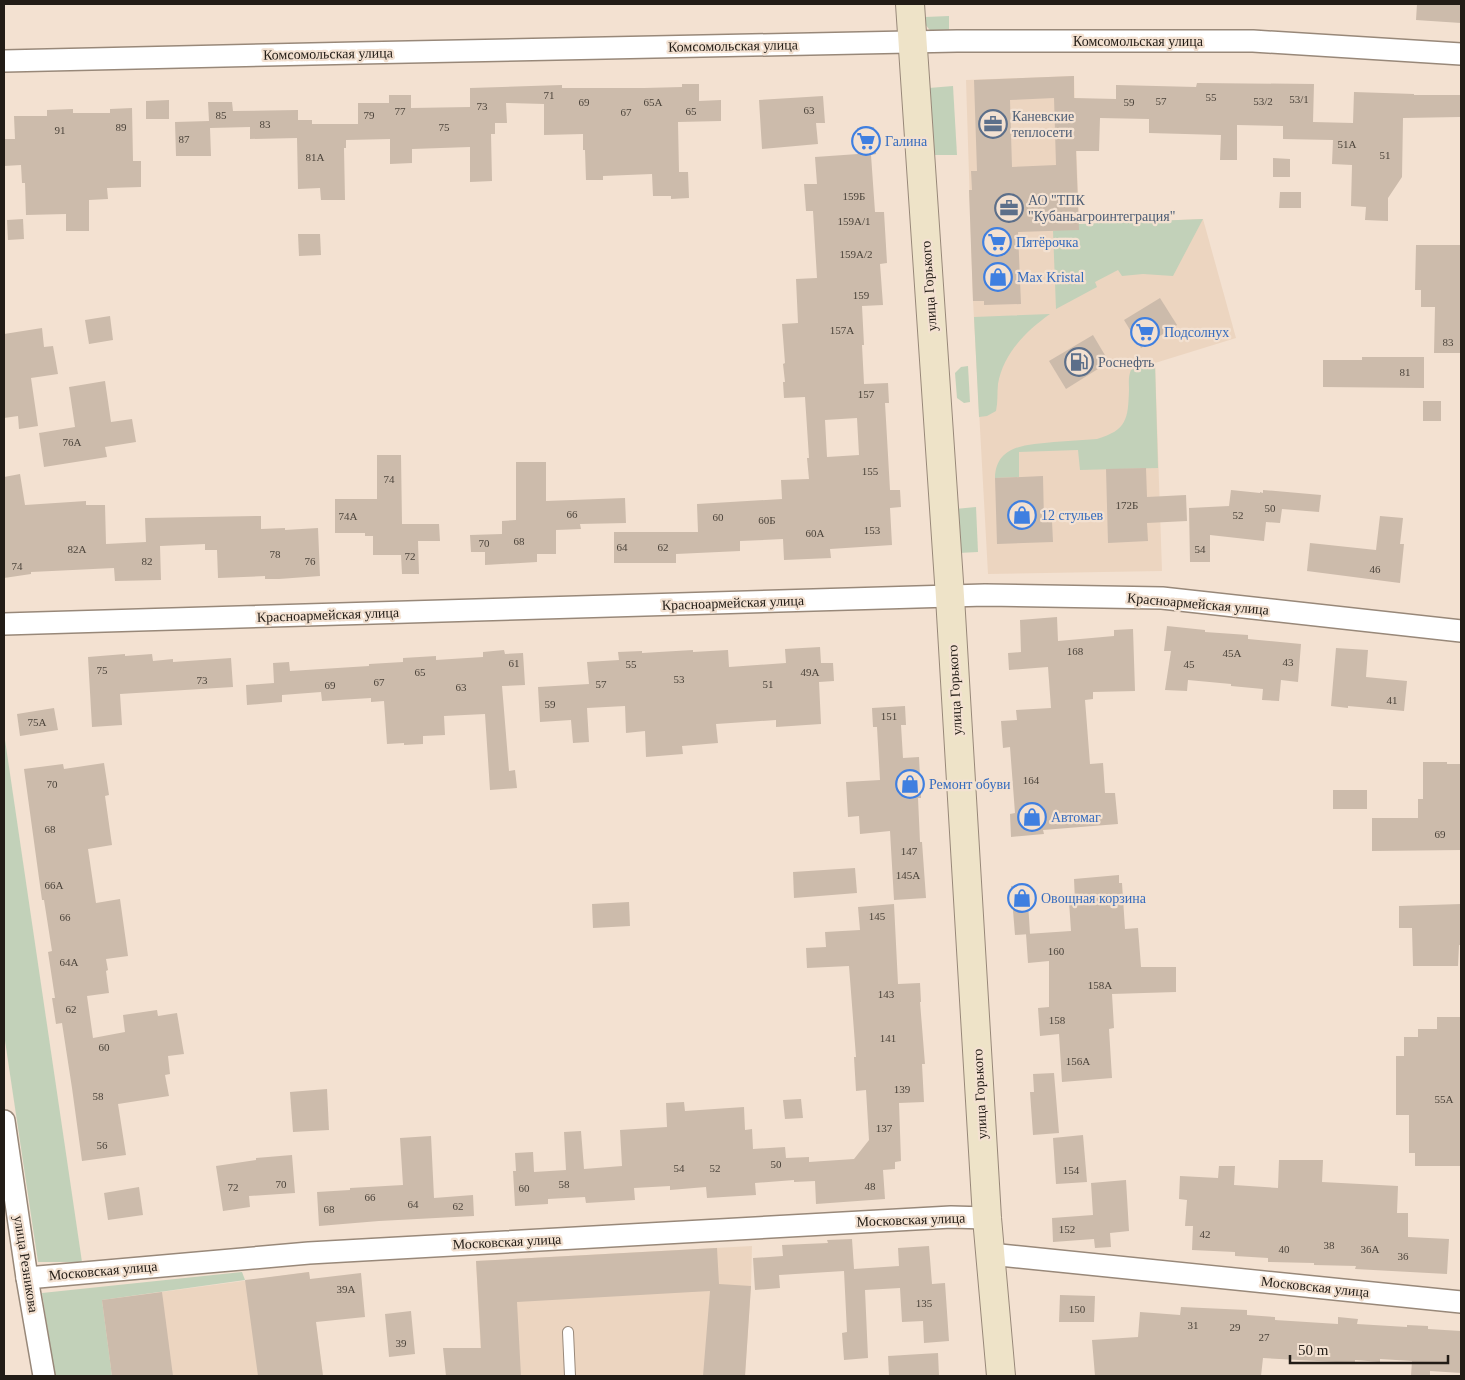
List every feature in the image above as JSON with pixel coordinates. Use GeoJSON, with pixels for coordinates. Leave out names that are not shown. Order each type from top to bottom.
{"type":"FeatureCollection","features":[{"type":"Feature","properties":{"kind":"main road","name":"улица Горького"},"geometry":{"type":"LineString","coordinates":[[910,4],[950,597],[987,1218],[1001,1376]]}},
{"type":"Feature","properties":{"kind":"street","name":"Комсомольская улица"},"geometry":{"type":"LineString","coordinates":[[4,61],[912,42],[1253,41],[1461,54]]}},
{"type":"Feature","properties":{"kind":"street","name":"Красноармейская улица"},"geometry":{"type":"LineString","coordinates":[[4,624],[985,595],[1162,598],[1461,631]]}},
{"type":"Feature","properties":{"kind":"street","name":"улица Резникова"},"geometry":{"type":"LineString","coordinates":[[4,1121],[11,1211],[27,1278],[44,1376]]}},
{"type":"Feature","properties":{"kind":"street","name":"Московская улица"},"geometry":{"type":"LineString","coordinates":[[27,1278],[309,1253],[942,1217],[987,1218]]}},
{"type":"Feature","properties":{"kind":"street","name":"Московская улица"},"geometry":{"type":"LineString","coordinates":[[990,1254],[1461,1302]]}},
{"type":"Feature","properties":{"kind":"lane"},"geometry":{"type":"LineString","coordinates":[[568,1332],[570,1376]]}},
{"type":"Feature","properties":{"kind":"shaded area"},"geometry":{"type":"Polygon","coordinates":[[[1074,76],[1079,224],[1203,219],[1236,338],[1155,363],[1162,571],[988,574],[973,301],[966,80],[1074,76]]]}},
{"type":"Feature","properties":{"kind":"shaded area"},"geometry":{"type":"Polygon","coordinates":[[[752,1246],[745,1376],[482,1376],[476,1261],[752,1246]]]}},
{"type":"Feature","properties":{"kind":"shaded area"},"geometry":{"type":"Polygon","coordinates":[[[309,1272],[323,1376],[112,1376],[102,1300],[309,1272]]]}},
{"type":"Feature","properties":{"kind":"green space"},"geometry":{"type":"Polygon","coordinates":[[[949,16],[949,32],[932,33],[925,24],[925,17],[949,16]]]}},
{"type":"Feature","properties":{"kind":"green space"},"geometry":{"type":"Polygon","coordinates":[[[953,86],[957,155],[933,155],[929,88],[953,86]]]}},
{"type":"Feature","properties":{"kind":"green space"},"geometry":{"type":"Polygon","coordinates":[[[1203,219],[1173,276],[1143,274],[1122,276],[1118,270],[1095,282],[1097,287],[1056,309],[1053,231],[1078,224],[1203,219]]]}},
{"type":"Feature","properties":{"kind":"green space"},"geometry":{"type":"Polygon","coordinates":[[[1050,314],[1032,328],[1010,353],[998,384],[996,411],[987,416],[979,417],[974,317],[1050,314]]]}},
{"type":"Feature","properties":{"kind":"green space"},"geometry":{"type":"Polygon","coordinates":[[[1155,363],[1158,468],[1080,470],[1078,450],[1019,452],[1019,477],[995,478],[1001,458],[1015,448],[1034,444],[1097,439],[1115,432],[1124,422],[1128,409],[1131,370],[1155,363]]]}},
{"type":"Feature","properties":{"kind":"green space"},"geometry":{"type":"Polygon","coordinates":[[[968,366],[970,402],[964,403],[957,398],[955,373],[961,367],[968,366]]]}},
{"type":"Feature","properties":{"kind":"green space"},"geometry":{"type":"Polygon","coordinates":[[[976,507],[978,552],[958,553],[955,509],[976,507]]]}},
{"type":"Feature","properties":{"kind":"green space"},"geometry":{"type":"Polygon","coordinates":[[[4,733],[82,1262],[38,1262],[4,1034],[4,733]]]}},
{"type":"Feature","properties":{"kind":"green space"},"geometry":{"type":"Polygon","coordinates":[[[242,1272],[245,1280],[102,1300],[112,1376],[55,1376],[42,1293],[242,1272]]]}},
{"type":"Feature","properties":{"kind":"building"},"geometry":{"type":"Polygon","coordinates":[[[1417,4],[1461,4],[1461,23],[1416,20],[1417,4]]]}},
{"type":"Feature","properties":{"kind":"building"},"geometry":{"type":"Polygon","coordinates":[[[1074,76],[1074,98],[1116,99],[1116,85],[1196,87],[1197,83],[1314,84],[1313,122],[1353,123],[1354,92],[1460,95],[1460,117],[1403,118],[1402,177],[1388,198],[1388,221],[1365,220],[1366,207],[1351,206],[1352,165],[1332,164],[1333,140],[1283,139],[1283,126],[1237,125],[1237,160],[1220,160],[1221,135],[1149,133],[1149,119],[1100,118],[1099,151],[1076,151],[1079,230],[1018,232],[1021,304],[984,305],[984,301],[973,301],[969,190],[972,190],[971,171],[977,171],[974,80],[1074,76]],[[1054,98],[1010,100],[1012,167],[1056,165],[1054,98]]]}},
{"type":"Feature","properties":{"kind":"building"},"geometry":{"type":"Polygon","coordinates":[[[682,84],[699,84],[699,101],[721,100],[721,121],[678,122],[679,172],[688,172],[689,198],[671,199],[671,196],[653,196],[652,174],[603,176],[603,180],[586,180],[583,134],[544,135],[544,104],[506,103],[507,123],[495,123],[495,134],[491,134],[492,181],[470,182],[470,147],[412,149],[412,163],[390,164],[390,139],[346,140],[346,148],[344,148],[345,200],[321,200],[320,188],[298,189],[297,138],[250,139],[250,127],[210,128],[211,156],[176,156],[175,122],[209,121],[208,102],[232,102],[233,111],[298,110],[298,120],[312,120],[312,124],[358,124],[358,103],[389,103],[389,95],[411,95],[411,108],[470,107],[470,88],[562,85],[562,88],[644,88],[682,87],[682,84]]]}},
{"type":"Feature","properties":{"kind":"building"},"geometry":{"type":"Polygon","coordinates":[[[823,96],[825,123],[816,123],[818,144],[762,149],[759,100],[823,96]]]}},
{"type":"Feature","properties":{"kind":"building"},"geometry":{"type":"Polygon","coordinates":[[[169,100],[169,119],[146,119],[146,101],[169,100]]]}},
{"type":"Feature","properties":{"kind":"building"},"geometry":{"type":"Polygon","coordinates":[[[132,108],[133,161],[141,161],[141,187],[107,188],[108,199],[89,200],[89,231],[66,231],[66,214],[26,215],[25,183],[22,183],[21,165],[4,166],[4,139],[15,139],[14,116],[47,116],[47,110],[73,109],[73,113],[110,113],[110,109],[132,108]]]}},
{"type":"Feature","properties":{"kind":"building"},"geometry":{"type":"Polygon","coordinates":[[[874,127],[876,154],[871,155],[875,212],[884,212],[887,263],[880,264],[883,305],[862,306],[864,345],[862,345],[864,384],[888,383],[889,403],[885,403],[890,490],[900,490],[901,507],[890,508],[892,545],[830,549],[831,558],[784,560],[783,539],[740,541],[740,551],[676,554],[676,563],[614,563],[614,532],[698,532],[697,504],[782,499],[781,480],[809,479],[805,397],[784,398],[783,364],[785,363],[782,324],[798,323],[796,279],[817,278],[813,211],[806,211],[804,184],[817,184],[815,157],[858,154],[857,128],[874,127]],[[857,418],[825,420],[827,457],[859,455],[857,418]]]}},
{"type":"Feature","properties":{"kind":"building"},"geometry":{"type":"Polygon","coordinates":[[[1273,158],[1290,159],[1290,177],[1273,177],[1273,158]]]}},
{"type":"Feature","properties":{"kind":"building"},"geometry":{"type":"Polygon","coordinates":[[[1280,192],[1301,192],[1301,208],[1279,208],[1280,192]]]}},
{"type":"Feature","properties":{"kind":"building"},"geometry":{"type":"Polygon","coordinates":[[[23,219],[24,239],[8,240],[7,220],[23,219]]]}},
{"type":"Feature","properties":{"kind":"building"},"geometry":{"type":"Polygon","coordinates":[[[298,234],[320,234],[321,255],[299,256],[298,234]]]}},
{"type":"Feature","properties":{"kind":"building"},"geometry":{"type":"Polygon","coordinates":[[[1416,245],[1461,245],[1461,353],[1434,353],[1435,307],[1421,307],[1421,290],[1415,290],[1416,245]]]}},
{"type":"Feature","properties":{"kind":"building"},"geometry":{"type":"Polygon","coordinates":[[[1160,298],[1177,325],[1141,348],[1124,320],[1160,298]]]}},
{"type":"Feature","properties":{"kind":"building"},"geometry":{"type":"Polygon","coordinates":[[[110,316],[113,340],[89,344],[85,320],[110,316]]]}},
{"type":"Feature","properties":{"kind":"building"},"geometry":{"type":"Polygon","coordinates":[[[42,328],[44,347],[53,346],[58,374],[31,378],[38,426],[19,429],[18,416],[4,418],[4,334],[42,328]]]}},
{"type":"Feature","properties":{"kind":"building","name":"Роснефть"},"geometry":{"type":"Polygon","coordinates":[[[1093,335],[1109,362],[1066,389],[1049,361],[1093,335]]]}},
{"type":"Feature","properties":{"kind":"building"},"geometry":{"type":"Polygon","coordinates":[[[1362,357],[1424,357],[1424,388],[1323,387],[1323,360],[1362,360],[1362,357]]]}},
{"type":"Feature","properties":{"kind":"building"},"geometry":{"type":"Polygon","coordinates":[[[105,381],[111,422],[132,419],[136,442],[105,447],[107,457],[44,467],[39,433],[75,427],[69,387],[105,381]]]}},
{"type":"Feature","properties":{"kind":"building"},"geometry":{"type":"Polygon","coordinates":[[[1423,401],[1441,401],[1441,421],[1423,421],[1423,401]]]}},
{"type":"Feature","properties":{"kind":"building"},"geometry":{"type":"Polygon","coordinates":[[[377,455],[401,455],[402,524],[439,524],[440,541],[418,541],[419,574],[402,574],[401,555],[373,555],[373,536],[365,536],[365,533],[335,533],[335,499],[377,499],[377,455]]]}},
{"type":"Feature","properties":{"kind":"building"},"geometry":{"type":"Polygon","coordinates":[[[516,462],[546,462],[546,501],[625,498],[626,523],[580,524],[581,529],[556,530],[556,554],[537,554],[537,562],[485,565],[485,552],[471,552],[470,535],[502,534],[502,521],[516,520],[516,462]]]}},
{"type":"Feature","properties":{"kind":"building"},"geometry":{"type":"Polygon","coordinates":[[[1146,468],[1147,497],[1186,495],[1187,521],[1147,523],[1148,541],[1108,543],[1106,469],[1146,468]]]}},
{"type":"Feature","properties":{"kind":"building"},"geometry":{"type":"Polygon","coordinates":[[[20,474],[25,505],[86,501],[86,505],[105,505],[106,544],[146,542],[145,518],[261,516],[261,529],[318,528],[320,576],[279,579],[265,579],[265,576],[218,578],[217,550],[205,550],[205,544],[160,546],[161,580],[115,581],[114,568],[31,572],[31,574],[4,578],[4,477],[20,474]]]}},
{"type":"Feature","properties":{"kind":"building"},"geometry":{"type":"Polygon","coordinates":[[[1043,476],[1044,521],[1052,521],[1053,542],[997,544],[995,478],[1043,476]]]}},
{"type":"Feature","properties":{"kind":"building"},"geometry":{"type":"Polygon","coordinates":[[[1231,490],[1263,493],[1263,490],[1321,495],[1319,512],[1282,509],[1280,523],[1266,522],[1264,541],[1210,535],[1210,562],[1190,562],[1189,508],[1229,506],[1231,490]]]}},
{"type":"Feature","properties":{"kind":"building"},"geometry":{"type":"Polygon","coordinates":[[[1380,516],[1403,518],[1400,544],[1404,544],[1400,583],[1307,571],[1310,543],[1376,550],[1380,516]]]}},
{"type":"Feature","properties":{"kind":"building"},"geometry":{"type":"Polygon","coordinates":[[[1057,617],[1058,641],[1114,636],[1114,630],[1133,629],[1135,691],[1093,692],[1093,699],[1085,700],[1090,764],[1103,763],[1105,793],[1115,793],[1118,824],[1043,830],[1044,834],[1011,837],[1010,814],[1015,813],[1010,747],[1003,748],[1001,721],[1017,720],[1016,710],[1051,708],[1048,667],[1009,670],[1008,653],[1021,652],[1020,620],[1057,617]]]}},
{"type":"Feature","properties":{"kind":"building"},"geometry":{"type":"Polygon","coordinates":[[[1167,626],[1205,630],[1205,632],[1248,635],[1248,639],[1301,644],[1298,682],[1281,680],[1279,701],[1262,700],[1263,689],[1231,686],[1231,684],[1188,680],[1187,691],[1165,690],[1171,651],[1164,651],[1167,626]]]}},
{"type":"Feature","properties":{"kind":"building"},"geometry":{"type":"Polygon","coordinates":[[[820,647],[821,663],[833,663],[834,681],[819,682],[821,724],[776,727],[776,720],[716,724],[718,743],[682,746],[683,754],[646,757],[645,731],[626,733],[625,706],[587,708],[589,742],[573,743],[571,720],[540,722],[538,687],[589,684],[587,662],[619,660],[618,652],[728,650],[729,667],[786,663],[785,649],[820,647]]]}},
{"type":"Feature","properties":{"kind":"building"},"geometry":{"type":"Polygon","coordinates":[[[1336,648],[1368,650],[1366,677],[1407,681],[1404,711],[1331,706],[1336,648]]]}},
{"type":"Feature","properties":{"kind":"building"},"geometry":{"type":"Polygon","coordinates":[[[504,650],[505,654],[523,653],[525,685],[502,686],[509,771],[515,770],[517,788],[490,790],[485,714],[444,716],[445,735],[423,736],[423,744],[404,745],[404,743],[387,744],[384,701],[371,702],[371,698],[322,701],[321,692],[282,695],[282,702],[247,705],[246,685],[274,683],[273,663],[289,662],[290,671],[369,666],[369,664],[403,662],[403,658],[436,656],[436,660],[483,657],[483,652],[504,650]]]}},
{"type":"Feature","properties":{"kind":"building"},"geometry":{"type":"Polygon","coordinates":[[[125,654],[125,656],[152,654],[153,661],[173,659],[173,662],[231,658],[233,687],[120,694],[122,725],[92,727],[88,657],[125,654]]]}},
{"type":"Feature","properties":{"kind":"building"},"geometry":{"type":"Polygon","coordinates":[[[905,706],[906,725],[901,725],[903,758],[919,757],[921,798],[918,798],[920,842],[922,842],[926,898],[894,900],[890,831],[860,834],[859,816],[848,817],[846,782],[880,780],[877,727],[873,727],[872,708],[905,706]]]}},
{"type":"Feature","properties":{"kind":"building"},"geometry":{"type":"Polygon","coordinates":[[[54,708],[58,730],[20,736],[17,714],[54,708]]]}},
{"type":"Feature","properties":{"kind":"building"},"geometry":{"type":"Polygon","coordinates":[[[1423,762],[1461,764],[1461,850],[1372,851],[1372,818],[1418,818],[1418,799],[1423,799],[1423,762]]]}},
{"type":"Feature","properties":{"kind":"building"},"geometry":{"type":"Polygon","coordinates":[[[104,763],[109,795],[105,796],[112,845],[88,849],[96,903],[120,899],[128,956],[106,959],[109,993],[87,996],[93,1038],[125,1032],[123,1015],[157,1010],[158,1016],[177,1013],[184,1054],[168,1056],[170,1074],[165,1075],[169,1096],[118,1104],[126,1155],[82,1161],[62,1023],[56,1024],[52,998],[55,998],[48,952],[52,951],[44,900],[42,900],[24,769],[63,764],[64,769],[104,763]]]}},
{"type":"Feature","properties":{"kind":"building"},"geometry":{"type":"Polygon","coordinates":[[[1333,790],[1367,790],[1367,809],[1333,809],[1333,790]]]}},
{"type":"Feature","properties":{"kind":"building"},"geometry":{"type":"Polygon","coordinates":[[[855,868],[857,893],[794,898],[793,872],[855,868]]]}},
{"type":"Feature","properties":{"kind":"building"},"geometry":{"type":"Polygon","coordinates":[[[1119,875],[1119,883],[1122,883],[1125,929],[1138,928],[1141,967],[1176,967],[1176,992],[1112,994],[1114,1028],[1109,1029],[1112,1078],[1062,1082],[1059,1034],[1040,1036],[1038,1008],[1049,1007],[1049,961],[1028,963],[1026,934],[1071,931],[1069,901],[1075,901],[1074,879],[1119,875]]]}},
{"type":"Feature","properties":{"kind":"building"},"geometry":{"type":"Polygon","coordinates":[[[1027,885],[1030,934],[1015,935],[1011,886],[1027,885]]]}},
{"type":"Feature","properties":{"kind":"building"},"geometry":{"type":"Polygon","coordinates":[[[629,902],[630,926],[593,928],[592,904],[629,902]]]}},
{"type":"Feature","properties":{"kind":"building"},"geometry":{"type":"Polygon","coordinates":[[[894,904],[898,984],[920,983],[925,1064],[922,1064],[924,1102],[899,1103],[901,1161],[895,1162],[895,1169],[883,1170],[885,1199],[816,1204],[815,1181],[794,1182],[794,1180],[755,1183],[756,1195],[707,1198],[706,1187],[670,1190],[670,1186],[634,1188],[635,1200],[586,1203],[585,1197],[548,1199],[548,1204],[515,1206],[513,1171],[516,1171],[515,1153],[533,1152],[534,1172],[566,1170],[564,1132],[581,1131],[584,1169],[622,1166],[620,1130],[667,1127],[666,1103],[684,1102],[685,1111],[744,1107],[745,1130],[752,1129],[753,1149],[785,1147],[786,1158],[809,1157],[809,1162],[854,1159],[869,1140],[866,1090],[856,1091],[854,1057],[856,1057],[849,966],[807,968],[806,948],[826,947],[825,932],[860,930],[858,907],[894,904]]]}},
{"type":"Feature","properties":{"kind":"building"},"geometry":{"type":"Polygon","coordinates":[[[1461,904],[1461,945],[1459,945],[1458,966],[1413,966],[1412,928],[1399,928],[1399,906],[1461,904]]]}},
{"type":"Feature","properties":{"kind":"building"},"geometry":{"type":"Polygon","coordinates":[[[1437,1017],[1461,1017],[1461,1166],[1415,1166],[1415,1153],[1409,1153],[1409,1115],[1396,1115],[1396,1056],[1404,1056],[1404,1037],[1418,1037],[1418,1029],[1437,1029],[1437,1017]]]}},
{"type":"Feature","properties":{"kind":"building"},"geometry":{"type":"Polygon","coordinates":[[[1054,1073],[1059,1133],[1033,1135],[1030,1092],[1034,1092],[1033,1074],[1054,1073]]]}},
{"type":"Feature","properties":{"kind":"building"},"geometry":{"type":"Polygon","coordinates":[[[327,1089],[329,1130],[293,1132],[290,1092],[327,1089]]]}},
{"type":"Feature","properties":{"kind":"building"},"geometry":{"type":"Polygon","coordinates":[[[801,1099],[803,1118],[785,1119],[783,1100],[801,1099]]]}},
{"type":"Feature","properties":{"kind":"building"},"geometry":{"type":"Polygon","coordinates":[[[1083,1135],[1087,1182],[1056,1184],[1053,1138],[1083,1135]]]}},
{"type":"Feature","properties":{"kind":"building"},"geometry":{"type":"Polygon","coordinates":[[[431,1136],[434,1198],[473,1195],[474,1216],[319,1226],[317,1192],[403,1185],[400,1138],[431,1136]]]}},
{"type":"Feature","properties":{"kind":"building"},"geometry":{"type":"Polygon","coordinates":[[[292,1155],[295,1193],[249,1196],[250,1207],[223,1211],[216,1166],[256,1160],[256,1158],[292,1155]]]}},
{"type":"Feature","properties":{"kind":"building"},"geometry":{"type":"Polygon","coordinates":[[[1279,1160],[1323,1160],[1322,1182],[1398,1186],[1397,1213],[1408,1213],[1408,1237],[1449,1239],[1447,1274],[1355,1269],[1356,1266],[1314,1265],[1314,1263],[1268,1262],[1268,1258],[1235,1256],[1235,1252],[1192,1250],[1193,1226],[1185,1226],[1187,1200],[1179,1199],[1180,1176],[1218,1178],[1219,1166],[1235,1166],[1234,1185],[1278,1188],[1279,1160]]]}},
{"type":"Feature","properties":{"kind":"building"},"geometry":{"type":"Polygon","coordinates":[[[1126,1180],[1129,1231],[1110,1233],[1111,1247],[1095,1248],[1094,1239],[1053,1242],[1052,1218],[1093,1215],[1091,1183],[1126,1180]]]}},
{"type":"Feature","properties":{"kind":"building"},"geometry":{"type":"Polygon","coordinates":[[[139,1187],[143,1215],[108,1220],[104,1193],[139,1187]]]}},
{"type":"Feature","properties":{"kind":"building"},"geometry":{"type":"Polygon","coordinates":[[[852,1239],[854,1269],[899,1266],[898,1248],[929,1246],[932,1284],[945,1283],[949,1341],[924,1343],[923,1321],[902,1322],[900,1288],[865,1290],[868,1358],[844,1360],[842,1333],[847,1332],[844,1271],[779,1275],[780,1288],[755,1290],[753,1258],[783,1256],[782,1245],[828,1243],[827,1240],[852,1239]]]}},
{"type":"Feature","properties":{"kind":"building"},"geometry":{"type":"Polygon","coordinates":[[[717,1248],[719,1284],[751,1286],[745,1376],[703,1376],[710,1291],[517,1302],[521,1376],[446,1376],[443,1348],[481,1348],[476,1261],[717,1248]]]}},
{"type":"Feature","properties":{"kind":"building"},"geometry":{"type":"Polygon","coordinates":[[[309,1272],[310,1279],[361,1273],[365,1317],[316,1322],[323,1376],[258,1376],[245,1280],[309,1272]]]}},
{"type":"Feature","properties":{"kind":"building"},"geometry":{"type":"Polygon","coordinates":[[[162,1292],[173,1376],[112,1376],[102,1300],[162,1292]]]}},
{"type":"Feature","properties":{"kind":"building"},"geometry":{"type":"Polygon","coordinates":[[[1060,1295],[1095,1296],[1094,1322],[1059,1322],[1060,1295]]]}},
{"type":"Feature","properties":{"kind":"building"},"geometry":{"type":"Polygon","coordinates":[[[1181,1307],[1247,1310],[1247,1315],[1275,1317],[1275,1320],[1338,1324],[1338,1317],[1358,1319],[1357,1324],[1407,1327],[1407,1325],[1428,1326],[1428,1329],[1461,1331],[1461,1373],[1430,1371],[1430,1376],[1411,1376],[1412,1361],[1380,1359],[1380,1362],[1355,1360],[1355,1363],[1263,1358],[1261,1376],[1095,1376],[1092,1340],[1138,1337],[1140,1312],[1180,1315],[1181,1307]]]}},
{"type":"Feature","properties":{"kind":"building"},"geometry":{"type":"Polygon","coordinates":[[[411,1311],[415,1354],[389,1357],[385,1314],[411,1311]]]}},
{"type":"Feature","properties":{"kind":"building"},"geometry":{"type":"Polygon","coordinates":[[[938,1353],[939,1376],[889,1376],[888,1356],[938,1353]]]}},
{"type":"Feature","properties":{"kind":"place","name":"Каневские теплосети"},"geometry":{"type":"Point","coordinates":[993,124]}},
{"type":"Feature","properties":{"kind":"place","name":"Галина"},"geometry":{"type":"Point","coordinates":[866,141]}},
{"type":"Feature","properties":{"kind":"place","name":"АО \"ТПК \"Кубаньагроинтеграция\""},"geometry":{"type":"Point","coordinates":[1009,208]}},
{"type":"Feature","properties":{"kind":"place","name":"Пятёрочка"},"geometry":{"type":"Point","coordinates":[997,242]}},
{"type":"Feature","properties":{"kind":"place","name":"Max Kristal"},"geometry":{"type":"Point","coordinates":[998,277]}},
{"type":"Feature","properties":{"kind":"place","name":"Подсолнух"},"geometry":{"type":"Point","coordinates":[1145,332]}},
{"type":"Feature","properties":{"kind":"place","name":"Роснефть"},"geometry":{"type":"Point","coordinates":[1079,362]}},
{"type":"Feature","properties":{"kind":"place","name":"12 стульев"},"geometry":{"type":"Point","coordinates":[1022,515]}},
{"type":"Feature","properties":{"kind":"place","name":"Ремонт обуви"},"geometry":{"type":"Point","coordinates":[910,784]}},
{"type":"Feature","properties":{"kind":"place","name":"Автомаг"},"geometry":{"type":"Point","coordinates":[1032,817]}},
{"type":"Feature","properties":{"kind":"place","name":"Овощная корзина"},"geometry":{"type":"Point","coordinates":[1022,898]}}]}
